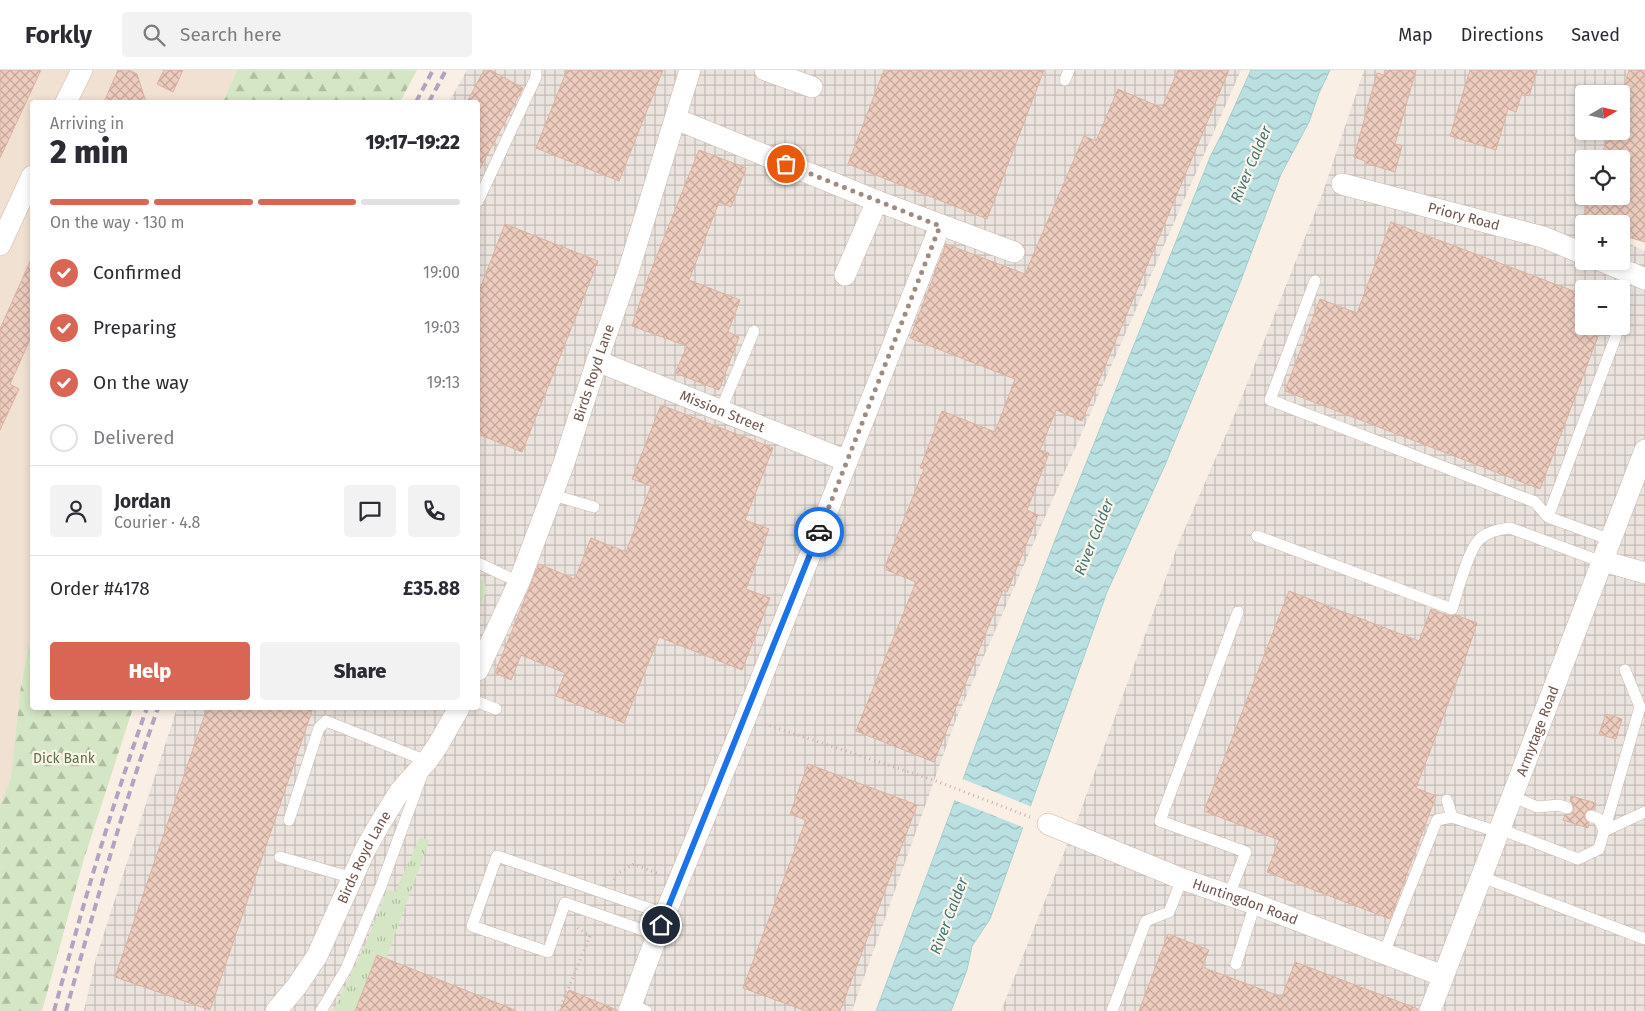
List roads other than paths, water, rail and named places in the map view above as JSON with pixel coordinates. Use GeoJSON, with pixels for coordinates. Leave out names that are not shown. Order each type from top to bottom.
{"type":"FeatureCollection","features":[{"type":"Feature","properties":{"kind":"street"},"geometry":{"type":"LineString","coordinates":[[67,100],[82,70]]}},
{"type":"Feature","properties":{"kind":"street","name":"Birds Royd Lane"},"geometry":{"type":"LineString","coordinates":[[480,666],[520,582],[553,495],[629,269],[690,70]]}},
{"type":"Feature","properties":{"kind":"street"},"geometry":{"type":"LineString","coordinates":[[765,70],[812,87]]}},
{"type":"Feature","properties":{"kind":"street"},"geometry":{"type":"LineString","coordinates":[[676,119],[876,201],[1014,252]]}},
{"type":"Feature","properties":{"kind":"street"},"geometry":{"type":"LineString","coordinates":[[0,245],[30,180]]}},
{"type":"Feature","properties":{"kind":"street","name":"Priory Road"},"geometry":{"type":"LineString","coordinates":[[1342,184],[1543,237],[1575,250]]}},
{"type":"Feature","properties":{"kind":"street"},"geometry":{"type":"LineString","coordinates":[[845,276],[876,201]]}},
{"type":"Feature","properties":{"kind":"street"},"geometry":{"type":"LineString","coordinates":[[636,1009],[657,935],[665,914],[746,717],[940,226]]}},
{"type":"Feature","properties":{"kind":"street"},"geometry":{"type":"LineString","coordinates":[[1624,270],[1645,279]]}},
{"type":"Feature","properties":{"kind":"street","name":"Mission Street"},"geometry":{"type":"LineString","coordinates":[[597,362],[847,461]]}},
{"type":"Feature","properties":{"kind":"street","name":"Armytage Road"},"geometry":{"type":"LineString","coordinates":[[1430,1011],[1611,540],[1638,489],[1645,450]]}},
{"type":"Feature","properties":{"kind":"street"},"geometry":{"type":"LineString","coordinates":[[1603,561],[1645,572]]}},
{"type":"Feature","properties":{"kind":"street","name":"Birds Royd Lane"},"geometry":{"type":"LineString","coordinates":[[276,1011],[308,971],[365,850],[400,791],[427,761],[458,710]]}},
{"type":"Feature","properties":{"kind":"street","name":"Huntingdon Road"},"geometry":{"type":"LineString","coordinates":[[1048,824],[1182,879],[1255,904],[1443,976]]}},
{"type":"Feature","properties":{"kind":"lane"},"geometry":{"type":"LineString","coordinates":[[480,197],[536,77],[536,70]]}},
{"type":"Feature","properties":{"kind":"lane"},"geometry":{"type":"LineString","coordinates":[[1315,281],[1270,400],[1535,502],[1548,517],[1611,540]]}},
{"type":"Feature","properties":{"kind":"lane"},"geometry":{"type":"LineString","coordinates":[[720,412],[754,331]]}},
{"type":"Feature","properties":{"kind":"lane"},"geometry":{"type":"LineString","coordinates":[[1548,517],[1616,336]]}},
{"type":"Feature","properties":{"kind":"lane"},"geometry":{"type":"LineString","coordinates":[[553,495],[594,507]]}},
{"type":"Feature","properties":{"kind":"lane"},"geometry":{"type":"LineString","coordinates":[[1257,536],[1452,609],[1473,547],[1482,537],[1497,530],[1510,528],[1603,561]]}},
{"type":"Feature","properties":{"kind":"lane"},"geometry":{"type":"LineString","coordinates":[[480,564],[520,582]]}},
{"type":"Feature","properties":{"kind":"lane"},"geometry":{"type":"LineString","coordinates":[[1229,895],[1246,852],[1160,821],[1238,612]]}},
{"type":"Feature","properties":{"kind":"lane"},"geometry":{"type":"LineString","coordinates":[[1384,953],[1437,820],[1452,817],[1499,830],[1578,859],[1599,849],[1640,708],[1625,670]]}},
{"type":"Feature","properties":{"kind":"lane"},"geometry":{"type":"LineString","coordinates":[[480,703],[496,709]]}},
{"type":"Feature","properties":{"kind":"lane"},"geometry":{"type":"LineString","coordinates":[[289,820],[319,728],[326,721],[427,761],[377,895],[346,969],[321,1011]]}},
{"type":"Feature","properties":{"kind":"lane"},"geometry":{"type":"LineString","coordinates":[[1512,796],[1537,807],[1559,805],[1567,808]]}},
{"type":"Feature","properties":{"kind":"lane"},"geometry":{"type":"LineString","coordinates":[[1447,800],[1452,817]]}},
{"type":"Feature","properties":{"kind":"lane"},"geometry":{"type":"LineString","coordinates":[[1604,831],[1645,812]]}},
{"type":"Feature","properties":{"kind":"lane"},"geometry":{"type":"LineString","coordinates":[[1591,816],[1599,818],[1604,831]]}},
{"type":"Feature","properties":{"kind":"lane"},"geometry":{"type":"LineString","coordinates":[[657,935],[565,902],[548,952],[472,926],[496,856],[665,914]]}},
{"type":"Feature","properties":{"kind":"lane"},"geometry":{"type":"LineString","coordinates":[[280,857],[353,878]]}},
{"type":"Feature","properties":{"kind":"lane"},"geometry":{"type":"LineString","coordinates":[[1482,877],[1645,939]]}},
{"type":"Feature","properties":{"kind":"lane"},"geometry":{"type":"LineString","coordinates":[[1112,1011],[1146,921],[1169,912],[1182,879]]}},
{"type":"Feature","properties":{"kind":"lane"},"geometry":{"type":"LineString","coordinates":[[1236,964],[1255,904]]}},
{"type":"Feature","properties":{"kind":"water","name":"River Calder"},"geometry":{"type":"Polygon","coordinates":[[[1251,70],[1330,70],[1319,93],[1309,122],[1281,174],[1238,288],[1165,465],[1107,592],[990,919],[972,946],[967,970],[951,1011],[876,1011],[1059,530],[1211,155],[1251,70]]]}},
{"type":"Feature","properties":{"kind":"railway"},"geometry":{"type":"LineString","coordinates":[[417,100],[433,70]]}},
{"type":"Feature","properties":{"kind":"railway"},"geometry":{"type":"LineString","coordinates":[[430,100],[446,70]]}},
{"type":"Feature","properties":{"kind":"railway"},"geometry":{"type":"LineString","coordinates":[[54,1011],[121,783],[146,710]]}},
{"type":"Feature","properties":{"kind":"railway"},"geometry":{"type":"LineString","coordinates":[[66,1011],[109,858],[157,710]]}},
{"type":"Feature","properties":{"kind":"park label","name":"Dick Bank"},"geometry":{"type":"Point","coordinates":[64,758]}}]}
